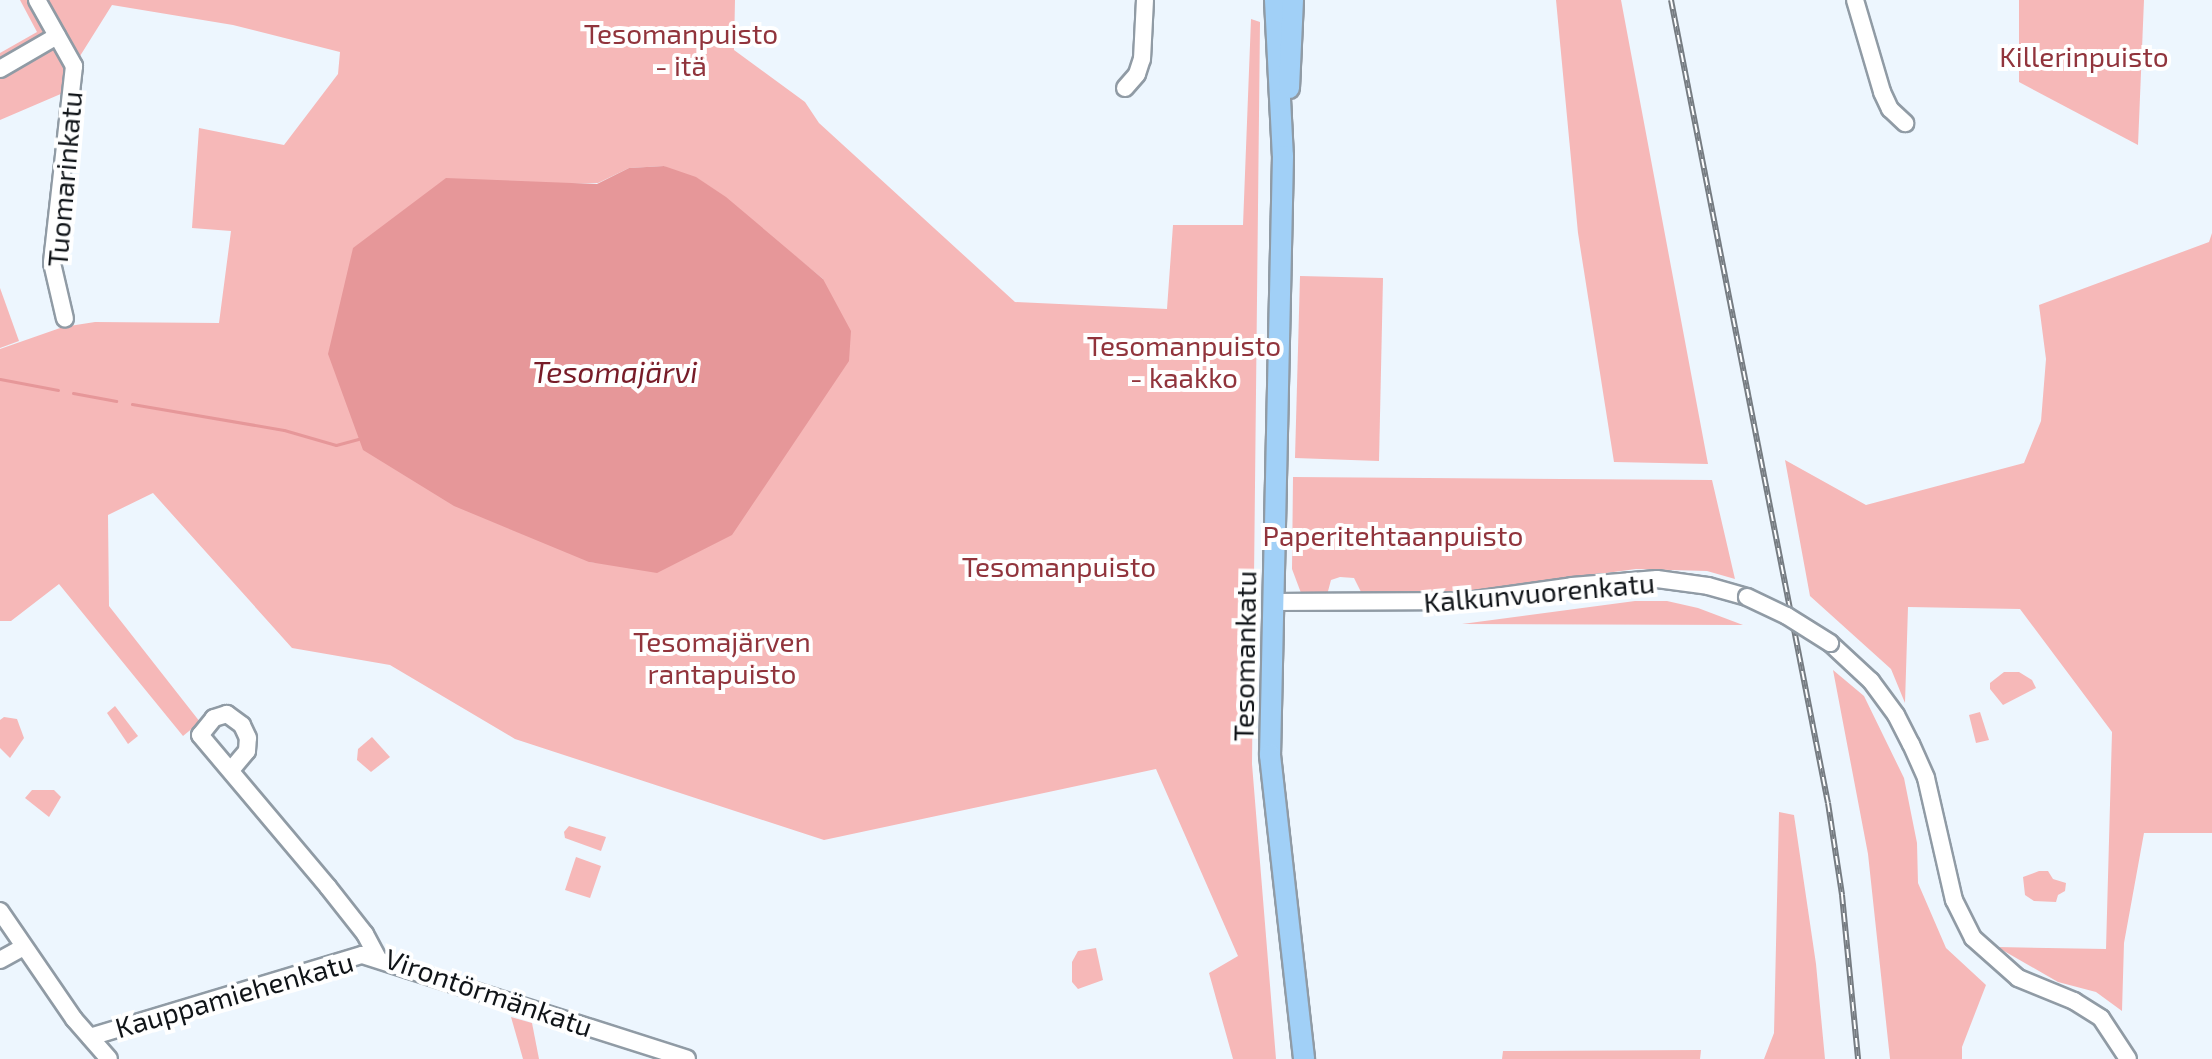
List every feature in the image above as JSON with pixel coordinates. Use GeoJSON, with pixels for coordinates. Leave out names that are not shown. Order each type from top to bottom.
{"type":"FeatureCollection","features":[{"type":"Feature","properties":{"kind":"main road","name":"Tesomankatu"},"geometry":{"type":"LineString","coordinates":[[1275,0],[1283,156]]}},
{"type":"Feature","properties":{"kind":"main road","name":"Tesomankatu"},"geometry":{"type":"LineString","coordinates":[[1293,0],[1283,156],[1270,755],[1304,1059]]}},
{"type":"Feature","properties":{"kind":"street","name":"Tuomarinkatu"},"geometry":{"type":"LineString","coordinates":[[37,0],[74,66],[52,263],[65,319]]}},
{"type":"Feature","properties":{"kind":"street"},"geometry":{"type":"LineString","coordinates":[[1125,88],[1137,74],[1142,59],[1145,0]]}},
{"type":"Feature","properties":{"kind":"street"},"geometry":{"type":"LineString","coordinates":[[1855,0],[1882,92],[1890,109],[1905,123]]}},
{"type":"Feature","properties":{"kind":"street"},"geometry":{"type":"LineString","coordinates":[[0,69],[57,36]]}},
{"type":"Feature","properties":{"kind":"street","name":"Kalkunvuorenkatu"},"geometry":{"type":"LineString","coordinates":[[1272,602],[1467,601],[1572,586],[1657,579],[1708,586],[1747,597],[1787,616],[1830,643],[1871,681],[1896,715],[1911,744],[1931,797],[1954,900],[1973,938],[2018,978],[2074,1001],[2101,1018],[2128,1059]]}},
{"type":"Feature","properties":{"kind":"street","name":"Virontörmänkatu"},"geometry":{"type":"LineString","coordinates":[[231,770],[365,934],[378,958],[687,1059]]}},
{"type":"Feature","properties":{"kind":"street"},"geometry":{"type":"LineString","coordinates":[[0,911],[23,947],[109,1059]]}},
{"type":"Feature","properties":{"kind":"street"},"geometry":{"type":"LineString","coordinates":[[0,960],[23,947]]}},
{"type":"Feature","properties":{"kind":"street","name":"Kauppamiehenkatu"},"geometry":{"type":"LineString","coordinates":[[90,1037],[348,957],[378,958]]}},
{"type":"Feature","properties":{"kind":"green space"},"geometry":{"type":"Polygon","coordinates":[[[20,0],[28,0],[65,69],[63,93],[0,120],[0,53],[37,32],[20,0]]]}},
{"type":"Feature","properties":{"kind":"green space"},"geometry":{"type":"Polygon","coordinates":[[[48,0],[735,0],[734,50],[805,102],[819,123],[1015,302],[1167,309],[1173,225],[1243,225],[1251,19],[1260,22],[1252,764],[1276,1059],[1233,1059],[1209,973],[1238,956],[1156,769],[824,840],[515,739],[390,665],[292,648],[153,493],[108,515],[109,606],[200,722],[183,736],[59,584],[11,621],[0,621],[0,349],[63,327],[95,322],[219,323],[231,231],[192,228],[199,128],[284,145],[338,74],[340,52],[233,25],[112,5],[80,56],[48,0]],[[664,166],[629,168],[598,183],[549,184],[589,562],[622,565],[823,279],[784,247],[664,166]]]}},
{"type":"Feature","properties":{"kind":"green space"},"geometry":{"type":"Polygon","coordinates":[[[1556,0],[1621,0],[1708,464],[1614,462],[1578,233],[1556,0]]]}},
{"type":"Feature","properties":{"kind":"green space","name":"Killerinpuisto"},"geometry":{"type":"Polygon","coordinates":[[[2019,0],[2144,0],[2138,145],[2019,82],[2019,0]]]}},
{"type":"Feature","properties":{"kind":"green space"},"geometry":{"type":"Polygon","coordinates":[[[2212,233],[2212,833],[2144,833],[2124,943],[2122,1011],[2096,992],[2058,982],[1997,947],[2106,949],[2112,732],[2020,609],[1908,607],[1905,703],[1891,669],[1810,596],[1785,460],[1866,505],[2024,463],[2041,421],[2046,359],[2039,305],[2209,242],[2212,233]]]}},
{"type":"Feature","properties":{"kind":"green space"},"geometry":{"type":"Polygon","coordinates":[[[1300,276],[1383,278],[1379,461],[1295,458],[1300,276]]]}},
{"type":"Feature","properties":{"kind":"green space"},"geometry":{"type":"Polygon","coordinates":[[[0,288],[19,341],[0,348],[0,288]]]}},
{"type":"Feature","properties":{"kind":"green space","name":"Paperitehtaanpuisto"},"geometry":{"type":"Polygon","coordinates":[[[1293,477],[1712,480],[1735,579],[1707,571],[1636,569],[1450,594],[1362,594],[1354,578],[1340,577],[1331,580],[1327,595],[1301,593],[1292,569],[1293,477]]]}},
{"type":"Feature","properties":{"kind":"green space"},"geometry":{"type":"Polygon","coordinates":[[[1635,601],[1667,601],[1698,608],[1743,625],[1462,624],[1635,601]]]}},
{"type":"Feature","properties":{"kind":"green space"},"geometry":{"type":"Polygon","coordinates":[[[1833,670],[1864,696],[1904,778],[1917,843],[1918,883],[1946,948],[1986,985],[1962,1047],[1962,1059],[1890,1059],[1868,854],[1833,670]]]}},
{"type":"Feature","properties":{"kind":"green space"},"geometry":{"type":"Polygon","coordinates":[[[2004,672],[2019,672],[2032,680],[2036,688],[2003,705],[1990,689],[1990,683],[2004,672]]]}},
{"type":"Feature","properties":{"kind":"green space"},"geometry":{"type":"Polygon","coordinates":[[[115,706],[138,736],[128,744],[107,713],[115,706]]]}},
{"type":"Feature","properties":{"kind":"green space"},"geometry":{"type":"Polygon","coordinates":[[[1980,712],[1989,740],[1976,743],[1969,715],[1980,712]]]}},
{"type":"Feature","properties":{"kind":"green space"},"geometry":{"type":"Polygon","coordinates":[[[4,717],[17,719],[24,738],[10,758],[0,748],[0,720],[4,717]]]}},
{"type":"Feature","properties":{"kind":"green space"},"geometry":{"type":"Polygon","coordinates":[[[372,737],[390,757],[371,772],[357,760],[358,749],[372,737]]]}},
{"type":"Feature","properties":{"kind":"green space"},"geometry":{"type":"Polygon","coordinates":[[[32,790],[54,790],[61,797],[49,817],[25,798],[32,790]]]}},
{"type":"Feature","properties":{"kind":"green space"},"geometry":{"type":"Polygon","coordinates":[[[1779,812],[1794,815],[1816,964],[1825,1059],[1764,1059],[1774,1033],[1779,812]]]}},
{"type":"Feature","properties":{"kind":"green space"},"geometry":{"type":"Polygon","coordinates":[[[569,826],[606,837],[601,851],[565,838],[564,832],[569,826]]]}},
{"type":"Feature","properties":{"kind":"green space"},"geometry":{"type":"Polygon","coordinates":[[[576,857],[601,866],[590,898],[565,890],[576,857]]]}},
{"type":"Feature","properties":{"kind":"green space"},"geometry":{"type":"Polygon","coordinates":[[[2048,871],[2053,879],[2066,883],[2065,891],[2058,895],[2056,902],[2034,901],[2025,895],[2023,877],[2048,871]]]}},
{"type":"Feature","properties":{"kind":"green space"},"geometry":{"type":"Polygon","coordinates":[[[1096,948],[1103,980],[1078,989],[1072,982],[1072,962],[1078,951],[1096,948]]]}},
{"type":"Feature","properties":{"kind":"green space"},"geometry":{"type":"Polygon","coordinates":[[[511,1017],[532,1023],[539,1059],[523,1059],[511,1017]]]}},
{"type":"Feature","properties":{"kind":"green space"},"geometry":{"type":"Polygon","coordinates":[[[1701,1050],[1700,1059],[1502,1059],[1503,1051],[1701,1050]]]}},
{"type":"Feature","properties":{"kind":"water","name":"Tesomajärvi"},"geometry":{"type":"Polygon","coordinates":[[[664,166],[696,177],[726,197],[823,279],[851,331],[849,361],[732,535],[657,573],[589,562],[454,506],[363,450],[328,354],[353,248],[446,178],[597,184],[629,168],[664,166]]]}},
{"type":"Feature","properties":{"kind":"waterway"},"geometry":{"type":"LineString","coordinates":[[0,379],[58,390]]}},
{"type":"Feature","properties":{"kind":"waterway"},"geometry":{"type":"LineString","coordinates":[[73,393],[116,401]]}},
{"type":"Feature","properties":{"kind":"waterway"},"geometry":{"type":"LineString","coordinates":[[132,404],[284,430],[336,445],[358,439]]}},
{"type":"Feature","properties":{"kind":"railway"},"geometry":{"type":"LineString","coordinates":[[1671,0],[1828,803],[1842,895],[1858,1059]]}},
{"type":"Feature","properties":{"kind":"park label","name":"Tesomanpuisto - itä"},"geometry":{"type":"Point","coordinates":[681,49]}},
{"type":"Feature","properties":{"kind":"park label","name":"Tesomanpuisto - kaakko"},"geometry":{"type":"Point","coordinates":[1184,361]}},
{"type":"Feature","properties":{"kind":"park label","name":"Tesomanpuisto"},"geometry":{"type":"Point","coordinates":[1059,566]}},
{"type":"Feature","properties":{"kind":"park label","name":"Tesomajärven rantapuisto"},"geometry":{"type":"Point","coordinates":[722,657]}}]}
